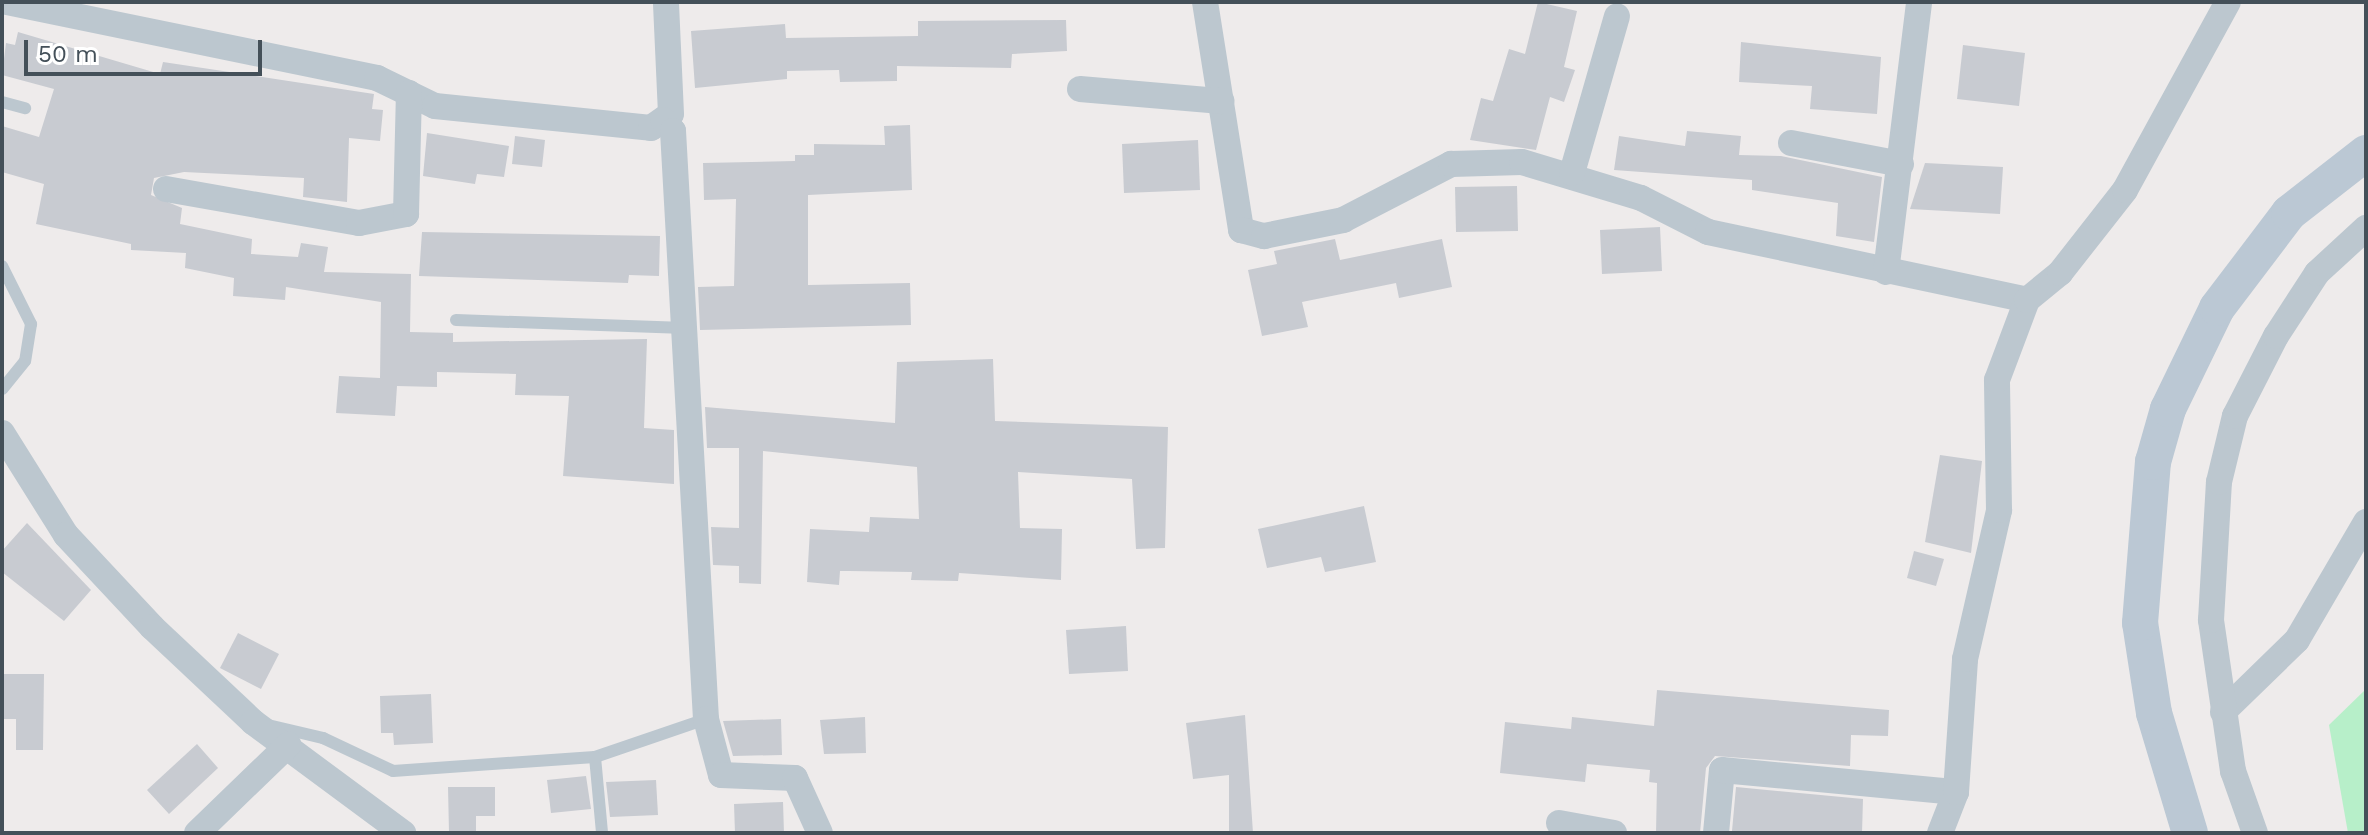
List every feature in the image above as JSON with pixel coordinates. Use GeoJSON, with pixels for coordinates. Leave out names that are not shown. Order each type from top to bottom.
{"type":"FeatureCollection","features":[{"type":"Feature","properties":{"kind":"street"},"geometry":{"type":"LineString","coordinates":[[7,2],[377,78],[435,106],[651,128],[671,114],[673,58],[666,2]]}},
{"type":"Feature","properties":{"kind":"street"},"geometry":{"type":"LineString","coordinates":[[1205,2],[1241,230],[1264,236],[1343,220],[1451,164],[1522,162],[1572,173],[1708,232],[2027,300]]}},
{"type":"Feature","properties":{"kind":"street"},"geometry":{"type":"LineString","coordinates":[[1886,272],[1919,2]]}},
{"type":"Feature","properties":{"kind":"street"},"geometry":{"type":"LineString","coordinates":[[1940,833],[1956,792],[1965,659],[1999,510],[1997,380],[2027,300],[2060,273],[2125,190],[2228,2]]}},
{"type":"Feature","properties":{"kind":"street"},"geometry":{"type":"LineString","coordinates":[[1572,173],[1617,16]]}},
{"type":"Feature","properties":{"kind":"street"},"geometry":{"type":"LineString","coordinates":[[1080,89],[1221,101]]}},
{"type":"Feature","properties":{"kind":"street"},"geometry":{"type":"LineString","coordinates":[[166,189],[359,223],[406,214],[409,93]]}},
{"type":"Feature","properties":{"kind":"street"},"geometry":{"type":"LineString","coordinates":[[663,120],[673,131],[706,719],[721,775],[795,778],[820,833]]}},
{"type":"Feature","properties":{"kind":"street"},"geometry":{"type":"LineString","coordinates":[[1791,143],[1901,164]]}},
{"type":"Feature","properties":{"kind":"street"},"geometry":{"type":"LineString","coordinates":[[2190,833],[2154,713],[2140,623],[2153,462],[2168,409],[2217,308],[2289,213],[2366,153]]}},
{"type":"Feature","properties":{"kind":"street"},"geometry":{"type":"LineString","coordinates":[[2255,833],[2223,712],[2212,542],[2235,416],[2317,273],[2366,228]]}},
{"type":"Feature","properties":{"kind":"street"},"geometry":{"type":"LineString","coordinates":[[2,433],[66,535],[253,722],[403,833]]}},
{"type":"Feature","properties":{"kind":"street"},"geometry":{"type":"LineString","coordinates":[[2223,712],[2297,640],[2366,522]]}},
{"type":"Feature","properties":{"kind":"street"},"geometry":{"type":"LineString","coordinates":[[197,833],[288,745]]}},
{"type":"Feature","properties":{"kind":"street"},"geometry":{"type":"LineString","coordinates":[[1716,833],[1722,770],[1956,792]]}},
{"type":"Feature","properties":{"kind":"street"},"geometry":{"type":"LineString","coordinates":[[1559,823],[1614,833]]}},
{"type":"Feature","properties":{"kind":"lane"},"geometry":{"type":"LineString","coordinates":[[2,102],[25,108]]}},
{"type":"Feature","properties":{"kind":"lane"},"geometry":{"type":"LineString","coordinates":[[2,266],[31,324],[25,361],[2,389]]}},
{"type":"Feature","properties":{"kind":"lane"},"geometry":{"type":"LineString","coordinates":[[456,320],[685,328]]}},
{"type":"Feature","properties":{"kind":"lane"},"geometry":{"type":"LineString","coordinates":[[253,722],[323,738],[393,771],[595,757],[706,719]]}},
{"type":"Feature","properties":{"kind":"lane"},"geometry":{"type":"LineString","coordinates":[[595,757],[602,833]]}},
{"type":"Feature","properties":{"kind":"green space"},"geometry":{"type":"Polygon","coordinates":[[[2366,689],[2366,833],[2348,833],[2329,725],[2366,689]]]}},
{"type":"Feature","properties":{"kind":"building"},"geometry":{"type":"Polygon","coordinates":[[[1538,2],[1577,11],[1564,67],[1575,70],[1564,102],[1550,97],[1536,150],[1470,140],[1481,98],[1493,101],[1509,49],[1525,54],[1538,2]]]}},
{"type":"Feature","properties":{"kind":"building"},"geometry":{"type":"Polygon","coordinates":[[[1066,20],[1067,51],[1012,54],[1011,68],[897,66],[897,81],[840,82],[839,70],[787,71],[787,79],[695,88],[691,31],[785,24],[786,38],[918,36],[918,21],[1066,20]]]}},
{"type":"Feature","properties":{"kind":"building"},"geometry":{"type":"Polygon","coordinates":[[[18,32],[160,74],[163,62],[374,94],[372,109],[383,110],[380,141],[349,138],[347,202],[303,197],[304,178],[184,172],[154,178],[151,195],[182,208],[180,224],[252,239],[251,254],[298,257],[301,243],[328,247],[324,272],[411,274],[410,332],[453,333],[453,342],[647,339],[644,428],[674,430],[674,484],[563,476],[569,396],[515,395],[516,374],[437,372],[437,387],[397,386],[395,416],[336,413],[339,376],[380,378],[381,302],[286,287],[285,300],[233,296],[234,278],[185,268],[186,253],[131,250],[131,244],[36,224],[44,184],[2,172],[2,126],[39,137],[54,89],[2,75],[6,43],[15,45],[18,32]]]}},
{"type":"Feature","properties":{"kind":"building"},"geometry":{"type":"Polygon","coordinates":[[[1741,42],[1881,57],[1877,114],[1810,109],[1812,86],[1739,82],[1741,42]]]}},
{"type":"Feature","properties":{"kind":"building"},"geometry":{"type":"Polygon","coordinates":[[[1963,45],[2025,53],[2019,106],[1957,99],[1963,45]]]}},
{"type":"Feature","properties":{"kind":"building"},"geometry":{"type":"Polygon","coordinates":[[[910,125],[912,190],[808,195],[808,285],[910,283],[911,325],[700,330],[698,287],[734,286],[736,199],[704,200],[703,163],[795,161],[795,155],[814,155],[814,144],[885,145],[884,126],[910,125]]]}},
{"type":"Feature","properties":{"kind":"building"},"geometry":{"type":"Polygon","coordinates":[[[1687,131],[1741,136],[1739,155],[1781,156],[1882,177],[1874,242],[1836,236],[1838,203],[1752,190],[1752,180],[1614,170],[1619,136],[1685,146],[1687,131]]]}},
{"type":"Feature","properties":{"kind":"building"},"geometry":{"type":"Polygon","coordinates":[[[427,133],[509,146],[504,177],[477,174],[475,184],[423,176],[427,133]]]}},
{"type":"Feature","properties":{"kind":"building"},"geometry":{"type":"Polygon","coordinates":[[[515,136],[545,140],[542,167],[512,164],[515,136]]]}},
{"type":"Feature","properties":{"kind":"building"},"geometry":{"type":"Polygon","coordinates":[[[1198,140],[1200,190],[1124,193],[1122,144],[1198,140]]]}},
{"type":"Feature","properties":{"kind":"building"},"geometry":{"type":"Polygon","coordinates":[[[1925,163],[2003,167],[2000,214],[1910,209],[1925,163]]]}},
{"type":"Feature","properties":{"kind":"building"},"geometry":{"type":"Polygon","coordinates":[[[1517,186],[1518,231],[1456,232],[1455,187],[1517,186]]]}},
{"type":"Feature","properties":{"kind":"building"},"geometry":{"type":"Polygon","coordinates":[[[1660,227],[1662,271],[1602,274],[1600,230],[1660,227]]]}},
{"type":"Feature","properties":{"kind":"building"},"geometry":{"type":"Polygon","coordinates":[[[422,232],[660,236],[659,276],[629,275],[628,283],[419,276],[422,232]]]}},
{"type":"Feature","properties":{"kind":"building"},"geometry":{"type":"Polygon","coordinates":[[[1335,239],[1340,260],[1442,239],[1452,287],[1399,298],[1396,283],[1302,302],[1308,327],[1262,336],[1248,270],[1277,264],[1274,251],[1335,239]]]}},
{"type":"Feature","properties":{"kind":"building"},"geometry":{"type":"Polygon","coordinates":[[[993,359],[995,421],[1168,427],[1165,548],[1136,549],[1132,479],[1018,472],[1020,528],[1062,529],[1061,580],[959,573],[958,581],[911,580],[912,572],[840,571],[839,585],[807,582],[810,529],[869,532],[870,517],[919,519],[917,467],[763,451],[761,584],[739,583],[739,566],[713,565],[711,527],[739,528],[739,448],[707,448],[705,407],[895,423],[897,362],[993,359]]]}},
{"type":"Feature","properties":{"kind":"building"},"geometry":{"type":"Polygon","coordinates":[[[1940,455],[1982,461],[1971,553],[1925,542],[1940,455]]]}},
{"type":"Feature","properties":{"kind":"building"},"geometry":{"type":"Polygon","coordinates":[[[1364,506],[1376,562],[1325,572],[1321,557],[1267,568],[1258,529],[1364,506]]]}},
{"type":"Feature","properties":{"kind":"building"},"geometry":{"type":"Polygon","coordinates":[[[27,523],[91,590],[64,621],[2,572],[2,551],[27,523]]]}},
{"type":"Feature","properties":{"kind":"building"},"geometry":{"type":"Polygon","coordinates":[[[1914,551],[1944,559],[1936,586],[1907,578],[1914,551]]]}},
{"type":"Feature","properties":{"kind":"building"},"geometry":{"type":"Polygon","coordinates":[[[1126,626],[1128,671],[1069,674],[1066,630],[1126,626]]]}},
{"type":"Feature","properties":{"kind":"building"},"geometry":{"type":"Polygon","coordinates":[[[238,633],[279,654],[261,689],[220,668],[238,633]]]}},
{"type":"Feature","properties":{"kind":"building"},"geometry":{"type":"Polygon","coordinates":[[[2,674],[44,674],[43,750],[16,750],[16,719],[2,719],[2,674]]]}},
{"type":"Feature","properties":{"kind":"building"},"geometry":{"type":"Polygon","coordinates":[[[1657,690],[1889,710],[1888,736],[1851,735],[1850,766],[1715,756],[1706,768],[1700,833],[1656,833],[1657,783],[1649,782],[1650,770],[1587,764],[1585,782],[1500,773],[1505,722],[1571,729],[1572,717],[1654,726],[1657,690]]]}},
{"type":"Feature","properties":{"kind":"building"},"geometry":{"type":"Polygon","coordinates":[[[431,694],[433,743],[394,745],[393,733],[381,733],[380,696],[431,694]]]}},
{"type":"Feature","properties":{"kind":"building"},"geometry":{"type":"Polygon","coordinates":[[[1245,715],[1253,833],[1229,833],[1229,775],[1193,779],[1186,723],[1245,715]]]}},
{"type":"Feature","properties":{"kind":"building"},"geometry":{"type":"Polygon","coordinates":[[[865,717],[866,753],[824,754],[820,720],[865,717]]]}},
{"type":"Feature","properties":{"kind":"building"},"geometry":{"type":"Polygon","coordinates":[[[781,719],[782,755],[733,756],[723,721],[781,719]]]}},
{"type":"Feature","properties":{"kind":"building"},"geometry":{"type":"Polygon","coordinates":[[[197,744],[218,768],[169,814],[147,790],[197,744]]]}},
{"type":"Feature","properties":{"kind":"building"},"geometry":{"type":"Polygon","coordinates":[[[586,776],[591,809],[551,813],[547,780],[586,776]]]}},
{"type":"Feature","properties":{"kind":"building"},"geometry":{"type":"Polygon","coordinates":[[[656,780],[658,815],[610,817],[606,782],[656,780]]]}},
{"type":"Feature","properties":{"kind":"building"},"geometry":{"type":"Polygon","coordinates":[[[448,787],[495,787],[495,816],[476,816],[476,833],[449,833],[448,787]]]}},
{"type":"Feature","properties":{"kind":"building"},"geometry":{"type":"Polygon","coordinates":[[[1736,787],[1863,799],[1862,833],[1732,831],[1736,787]]]}},
{"type":"Feature","properties":{"kind":"building"},"geometry":{"type":"Polygon","coordinates":[[[783,802],[784,833],[735,833],[734,804],[783,802]]]}}]}
